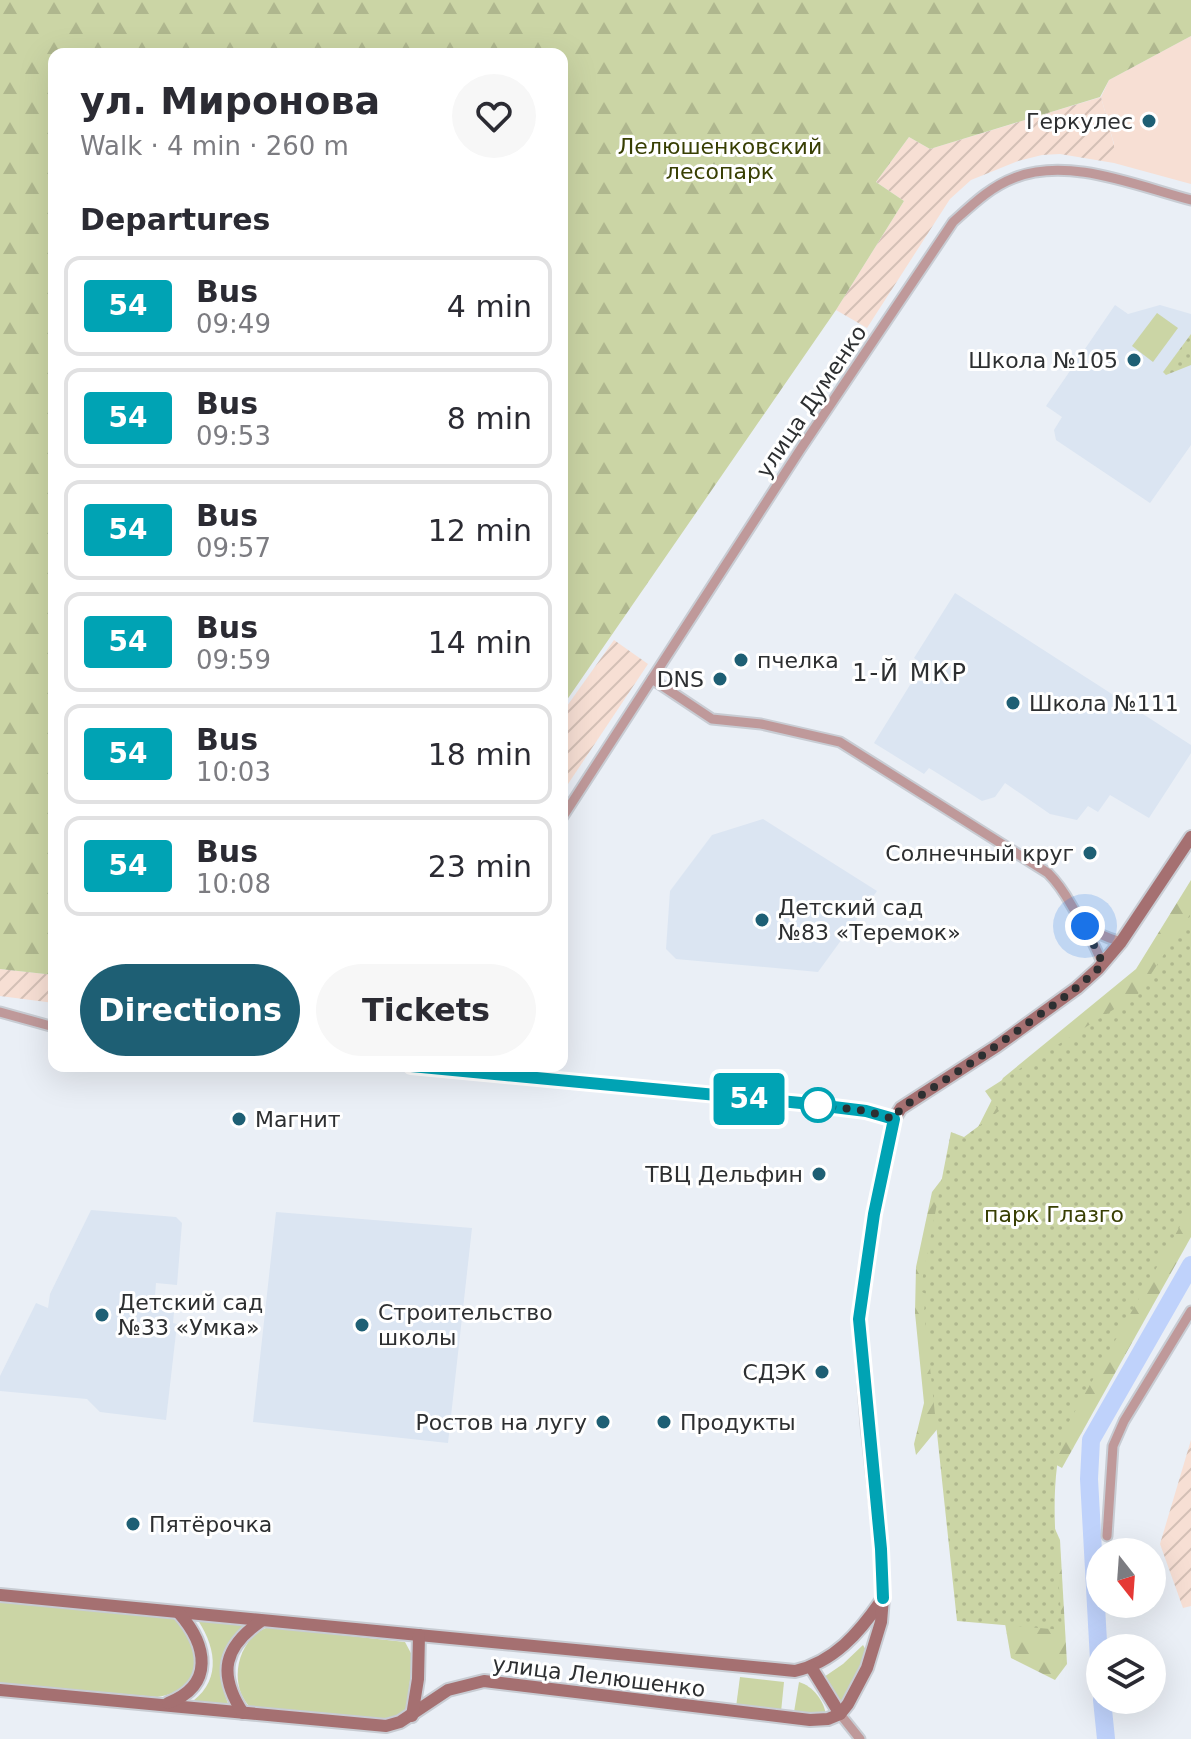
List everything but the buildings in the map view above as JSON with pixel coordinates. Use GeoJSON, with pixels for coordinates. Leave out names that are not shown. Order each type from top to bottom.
{"type":"FeatureCollection","features":[{"type":"Feature","properties":{"kind":"street","name":"улица Думенко"},"geometry":{"type":"LineString","coordinates":[[568,809],[800,450],[953,222],[980,197],[1014,177],[1055,169],[1085,172],[1191,200]]}},
{"type":"Feature","properties":{"kind":"street"},"geometry":{"type":"LineString","coordinates":[[652,679],[712,719],[761,724],[840,742],[1048,873],[1061,886],[1078,920],[1105,937],[1121,942]]}},
{"type":"Feature","properties":{"kind":"street"},"geometry":{"type":"LineString","coordinates":[[840,1714],[867,1668],[881,1622],[881,1549],[859,1319],[874,1214],[894,1119],[901,1108],[997,1046],[1077,988],[1103,964],[1191,837]]}},
{"type":"Feature","properties":{"kind":"street"},"geometry":{"type":"LineString","coordinates":[[1085,926],[1103,964]]}},
{"type":"Feature","properties":{"kind":"street"},"geometry":{"type":"LineString","coordinates":[[0,1012],[48,1025]]}},
{"type":"Feature","properties":{"kind":"street"},"geometry":{"type":"LineString","coordinates":[[487,1072],[801,1103],[866,1111],[894,1119]]}},
{"type":"Feature","properties":{"kind":"street"},"geometry":{"type":"LineString","coordinates":[[1107,1536],[1113,1446],[1124,1421],[1191,1311]]}},
{"type":"Feature","properties":{"kind":"street","name":"улица Лелюшенко"},"geometry":{"type":"LineString","coordinates":[[0,1595],[795,1671],[811,1667]]}},
{"type":"Feature","properties":{"kind":"street"},"geometry":{"type":"LineString","coordinates":[[860,1739],[840,1714],[811,1667],[828,1658],[859,1633],[883,1598]]}},
{"type":"Feature","properties":{"kind":"street"},"geometry":{"type":"LineString","coordinates":[[165,1704],[189,1693],[200,1673],[202,1656],[199,1642],[192,1627],[179,1613]]}},
{"type":"Feature","properties":{"kind":"street"},"geometry":{"type":"LineString","coordinates":[[243,1713],[231,1691],[228,1668],[231,1653],[242,1635],[261,1621]]}},
{"type":"Feature","properties":{"kind":"street"},"geometry":{"type":"LineString","coordinates":[[412,1716],[418,1679],[419,1635]]}},
{"type":"Feature","properties":{"kind":"street","name":"улица Лелюшенко"},"geometry":{"type":"LineString","coordinates":[[0,1690],[386,1726],[412,1716],[448,1690],[484,1681],[810,1720],[828,1719],[840,1714]]}},
{"type":"Feature","properties":{"kind":"shaded area","name":"Геркулес"},"geometry":{"type":"Polygon","coordinates":[[[1191,36],[1191,184],[1114,163],[1114,144],[1101,97],[1109,80],[1191,36]]]}},
{"type":"Feature","properties":{"kind":"shaded area"},"geometry":{"type":"Polygon","coordinates":[[[1101,97],[1114,145],[1114,163],[1060,154],[1042,155],[971,180],[950,199],[867,328],[836,310],[904,201],[876,182],[909,137],[930,149],[1101,97]]]}},
{"type":"Feature","properties":{"kind":"shaded area","name":"Школа №105"},"geometry":{"type":"Polygon","coordinates":[[[1115,305],[1128,314],[1160,305],[1191,314],[1191,445],[1150,503],[1056,440],[1054,430],[1062,417],[1046,406],[1115,305]]]}},
{"type":"Feature","properties":{"kind":"shaded area","name":"Школа №111"},"geometry":{"type":"Polygon","coordinates":[[[955,593],[1191,745],[1191,753],[1149,818],[1110,795],[1098,812],[1088,806],[1077,820],[1050,814],[1005,783],[995,797],[982,801],[929,768],[924,774],[874,743],[923,664],[914,658],[955,593]]]}},
{"type":"Feature","properties":{"kind":"shaded area"},"geometry":{"type":"Polygon","coordinates":[[[614,640],[648,664],[568,784],[568,705],[614,640]]]}},
{"type":"Feature","properties":{"kind":"shaded area","name":"Детский сад №83 «Теремок»"},"geometry":{"type":"Polygon","coordinates":[[[763,819],[877,891],[818,972],[676,959],[666,949],[670,891],[712,835],[763,819]]]}},
{"type":"Feature","properties":{"kind":"shaded area"},"geometry":{"type":"Polygon","coordinates":[[[0,969],[48,974],[48,1002],[0,996],[0,969]]]}},
{"type":"Feature","properties":{"kind":"shaded area","name":"Детский сад №33 «Умка»"},"geometry":{"type":"Polygon","coordinates":[[[91,1210],[176,1217],[182,1223],[177,1285],[156,1283],[154,1309],[174,1312],[173,1323],[177,1324],[166,1420],[100,1412],[87,1399],[0,1391],[0,1376],[36,1303],[48,1308],[50,1294],[91,1210]]]}},
{"type":"Feature","properties":{"kind":"shaded area","name":"Строительство школы"},"geometry":{"type":"Polygon","coordinates":[[[276,1212],[472,1228],[448,1443],[253,1422],[276,1212]]]}},
{"type":"Feature","properties":{"kind":"shaded area"},"geometry":{"type":"Polygon","coordinates":[[[1191,1440],[1191,1606],[1183,1608],[1166,1561],[1166,1538],[1162,1538],[1191,1440]]]}},
{"type":"Feature","properties":{"kind":"green space","name":"Лелюшенковский лесопарк"},"geometry":{"type":"Polygon","coordinates":[[[0,0],[1191,0],[1191,36],[1109,80],[1100,97],[930,149],[909,137],[876,182],[904,201],[836,310],[568,698],[568,48],[48,48],[48,974],[0,969],[0,0]]]}},
{"type":"Feature","properties":{"kind":"green space"},"geometry":{"type":"Polygon","coordinates":[[[1157,313],[1178,328],[1153,362],[1132,346],[1157,313]]]}},
{"type":"Feature","properties":{"kind":"green space"},"geometry":{"type":"Polygon","coordinates":[[[1191,334],[1191,365],[1166,375],[1163,372],[1191,334]]]}},
{"type":"Feature","properties":{"kind":"green space"},"geometry":{"type":"Polygon","coordinates":[[[1191,880],[1191,931],[939,1427],[916,1455],[914,1444],[924,1403],[915,1313],[916,1267],[932,1192],[971,1141],[1003,1078],[1136,969],[1191,880]]]}},
{"type":"Feature","properties":{"kind":"green space","name":"парк Глазго"},"geometry":{"type":"Polygon","coordinates":[[[1191,913],[1191,1207],[1066,1427],[1056,1475],[1055,1501],[1062,1630],[957,1621],[924,1311],[926,1294],[920,1291],[951,1132],[964,1137],[999,1111],[985,1091],[1138,994],[1191,913]]]}},
{"type":"Feature","properties":{"kind":"green space"},"geometry":{"type":"Polygon","coordinates":[[[1191,1129],[1191,1237],[1062,1468],[1020,1445],[1191,1129]]]}},
{"type":"Feature","properties":{"kind":"green space"},"geometry":{"type":"Polygon","coordinates":[[[1051,1520],[1060,1540],[1067,1664],[1055,1680],[1011,1658],[1003,1612],[1051,1520]]]}},
{"type":"Feature","properties":{"kind":"green space"},"geometry":{"type":"Polygon","coordinates":[[[0,1600],[170,1616],[192,1637],[197,1662],[193,1674],[173,1692],[157,1697],[0,1683],[0,1600]]]}},
{"type":"Feature","properties":{"kind":"green space"},"geometry":{"type":"Polygon","coordinates":[[[195,1616],[250,1623],[230,1640],[222,1659],[222,1681],[229,1706],[193,1701],[209,1682],[213,1660],[207,1638],[195,1616]]]}},
{"type":"Feature","properties":{"kind":"green space"},"geometry":{"type":"Polygon","coordinates":[[[268,1627],[405,1642],[413,1657],[406,1712],[385,1722],[251,1708],[239,1687],[239,1663],[249,1641],[268,1627]]]}},
{"type":"Feature","properties":{"kind":"green space"},"geometry":{"type":"Polygon","coordinates":[[[863,1645],[867,1652],[842,1705],[824,1677],[863,1645]]]}},
{"type":"Feature","properties":{"kind":"green space"},"geometry":{"type":"Polygon","coordinates":[[[740,1677],[784,1682],[781,1712],[736,1707],[740,1677]]]}},
{"type":"Feature","properties":{"kind":"green space"},"geometry":{"type":"Polygon","coordinates":[[[799,1682],[817,1695],[826,1715],[794,1712],[799,1682]]]}},
{"type":"Feature","properties":{"kind":"waterway"},"geometry":{"type":"LineString","coordinates":[[1098,1634],[1089,1479],[1091,1440],[1191,1265]]}},
{"type":"Feature","properties":{"kind":"waterway"},"geometry":{"type":"LineString","coordinates":[[1103,1714],[1106,1739]]}},
{"type":"Feature","properties":{"kind":"bus line","name":"54"},"geometry":{"type":"LineString","coordinates":[[480,1072],[801,1103],[866,1111],[894,1119],[874,1214],[859,1319],[883,1598]]}},
{"type":"Feature","properties":{"kind":"place","name":"Геркулес"},"geometry":{"type":"Point","coordinates":[1149,121]}},
{"type":"Feature","properties":{"kind":"place","name":"Школа №105"},"geometry":{"type":"Point","coordinates":[1134,360]}},
{"type":"Feature","properties":{"kind":"place","name":"пчелка"},"geometry":{"type":"Point","coordinates":[741,660]}},
{"type":"Feature","properties":{"kind":"place","name":"DNS"},"geometry":{"type":"Point","coordinates":[720,679]}},
{"type":"Feature","properties":{"kind":"place","name":"Школа №111"},"geometry":{"type":"Point","coordinates":[1013,703]}},
{"type":"Feature","properties":{"kind":"place","name":"Солнечный круг"},"geometry":{"type":"Point","coordinates":[1090,853]}},
{"type":"Feature","properties":{"kind":"place","name":"Детский сад №83 «Теремок»"},"geometry":{"type":"Point","coordinates":[762,920]}},
{"type":"Feature","properties":{"kind":"place","name":"Магнит"},"geometry":{"type":"Point","coordinates":[239,1119]}},
{"type":"Feature","properties":{"kind":"place","name":"ТВЦ Дельфин"},"geometry":{"type":"Point","coordinates":[819,1174]}},
{"type":"Feature","properties":{"kind":"place","name":"Детский сад №33 «Умка»"},"geometry":{"type":"Point","coordinates":[102,1315]}},
{"type":"Feature","properties":{"kind":"place","name":"Строительство школы"},"geometry":{"type":"Point","coordinates":[362,1325]}},
{"type":"Feature","properties":{"kind":"place","name":"СДЭК"},"geometry":{"type":"Point","coordinates":[822,1372]}},
{"type":"Feature","properties":{"kind":"place","name":"Ростов на лугу"},"geometry":{"type":"Point","coordinates":[603,1422]}},
{"type":"Feature","properties":{"kind":"place","name":"Продукты"},"geometry":{"type":"Point","coordinates":[664,1422]}},
{"type":"Feature","properties":{"kind":"place","name":"Пятёрочка"},"geometry":{"type":"Point","coordinates":[133,1524]}},
{"type":"Feature","properties":{"kind":"district","name":"1-Й МКР"},"geometry":{"type":"Point","coordinates":[910,673]}},
{"type":"Feature","properties":{"kind":"route"},"geometry":{"type":"LineString","coordinates":[[818,1105],[866,1111],[894,1119],[901,1108],[997,1046],[1077,988],[1103,964],[1085,926]]}}]}
